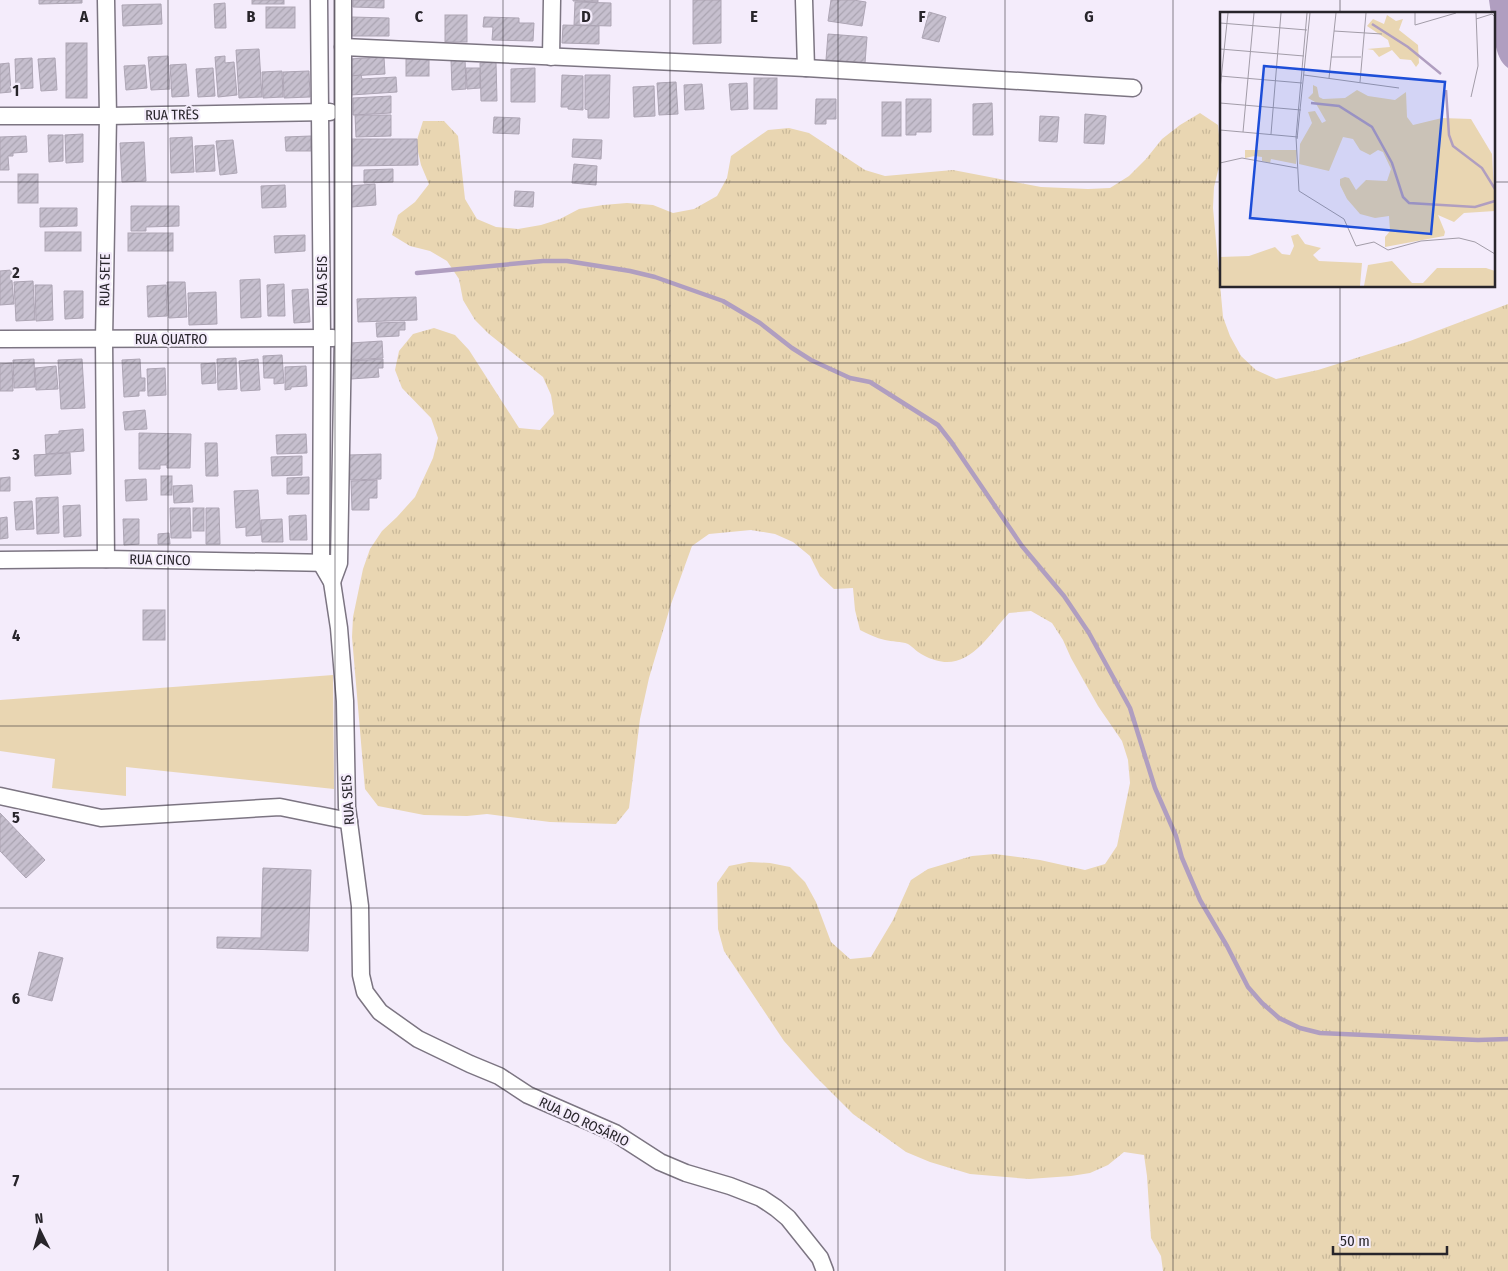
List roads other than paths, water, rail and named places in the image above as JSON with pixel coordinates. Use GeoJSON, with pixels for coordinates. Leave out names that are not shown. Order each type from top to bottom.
{"type":"FeatureCollection","features":[{"type":"Feature","properties":{"kind":"street","name":"RUA SETE"},"geometry":{"type":"LineString","coordinates":[[106,0],[108,116],[104,340],[106,559]]}},
{"type":"Feature","properties":{"kind":"street","name":"RUA SEIS"},"geometry":{"type":"LineString","coordinates":[[319,0],[322,338],[321,563]]}},
{"type":"Feature","properties":{"kind":"street"},"geometry":{"type":"LineString","coordinates":[[332,582],[339,562],[343,338],[343,0]]}},
{"type":"Feature","properties":{"kind":"street"},"geometry":{"type":"LineString","coordinates":[[551,57],[552,0]]}},
{"type":"Feature","properties":{"kind":"street"},"geometry":{"type":"LineString","coordinates":[[804,0],[806,68]]}},
{"type":"Feature","properties":{"kind":"street"},"geometry":{"type":"LineString","coordinates":[[343,47],[806,68],[1133,88]]}},
{"type":"Feature","properties":{"kind":"street","name":"RUA TRÊS"},"geometry":{"type":"LineString","coordinates":[[0,116],[343,112]]}},
{"type":"Feature","properties":{"kind":"street","name":"RUA QUATRO"},"geometry":{"type":"LineString","coordinates":[[0,339],[343,338]]}},
{"type":"Feature","properties":{"kind":"street","name":"RUA CINCO"},"geometry":{"type":"LineString","coordinates":[[0,560],[106,559],[339,562]]}},
{"type":"Feature","properties":{"kind":"street"},"geometry":{"type":"LineString","coordinates":[[321,563],[332,582]]}},
{"type":"Feature","properties":{"kind":"street","name":"RUA SEIS"},"geometry":{"type":"LineString","coordinates":[[332,582],[339,628],[344,692],[349,821],[360,906],[361,975],[366,992],[380,1012]]}},
{"type":"Feature","properties":{"kind":"street"},"geometry":{"type":"LineString","coordinates":[[0,796],[101,818],[280,807],[349,821]]}},
{"type":"Feature","properties":{"kind":"street","name":"RUA DO ROSÁRIO"},"geometry":{"type":"LineString","coordinates":[[380,1012],[418,1039],[499,1076],[528,1095],[614,1134],[660,1162],[686,1173],[730,1186],[761,1198],[788,1218],[820,1258],[826,1271]]}},
{"type":"Feature","properties":{"kind":"waterway"},"geometry":{"type":"LineString","coordinates":[[417,273],[543,261],[567,261],[655,277],[723,301],[760,323],[811,360],[850,378],[870,382],[938,425],[1022,546],[1064,596],[1089,633],[1130,708],[1155,788],[1176,836],[1182,858],[1200,900],[1248,987],[1262,1003],[1279,1018],[1300,1028],[1320,1033],[1478,1040],[1508,1039]]}}]}
